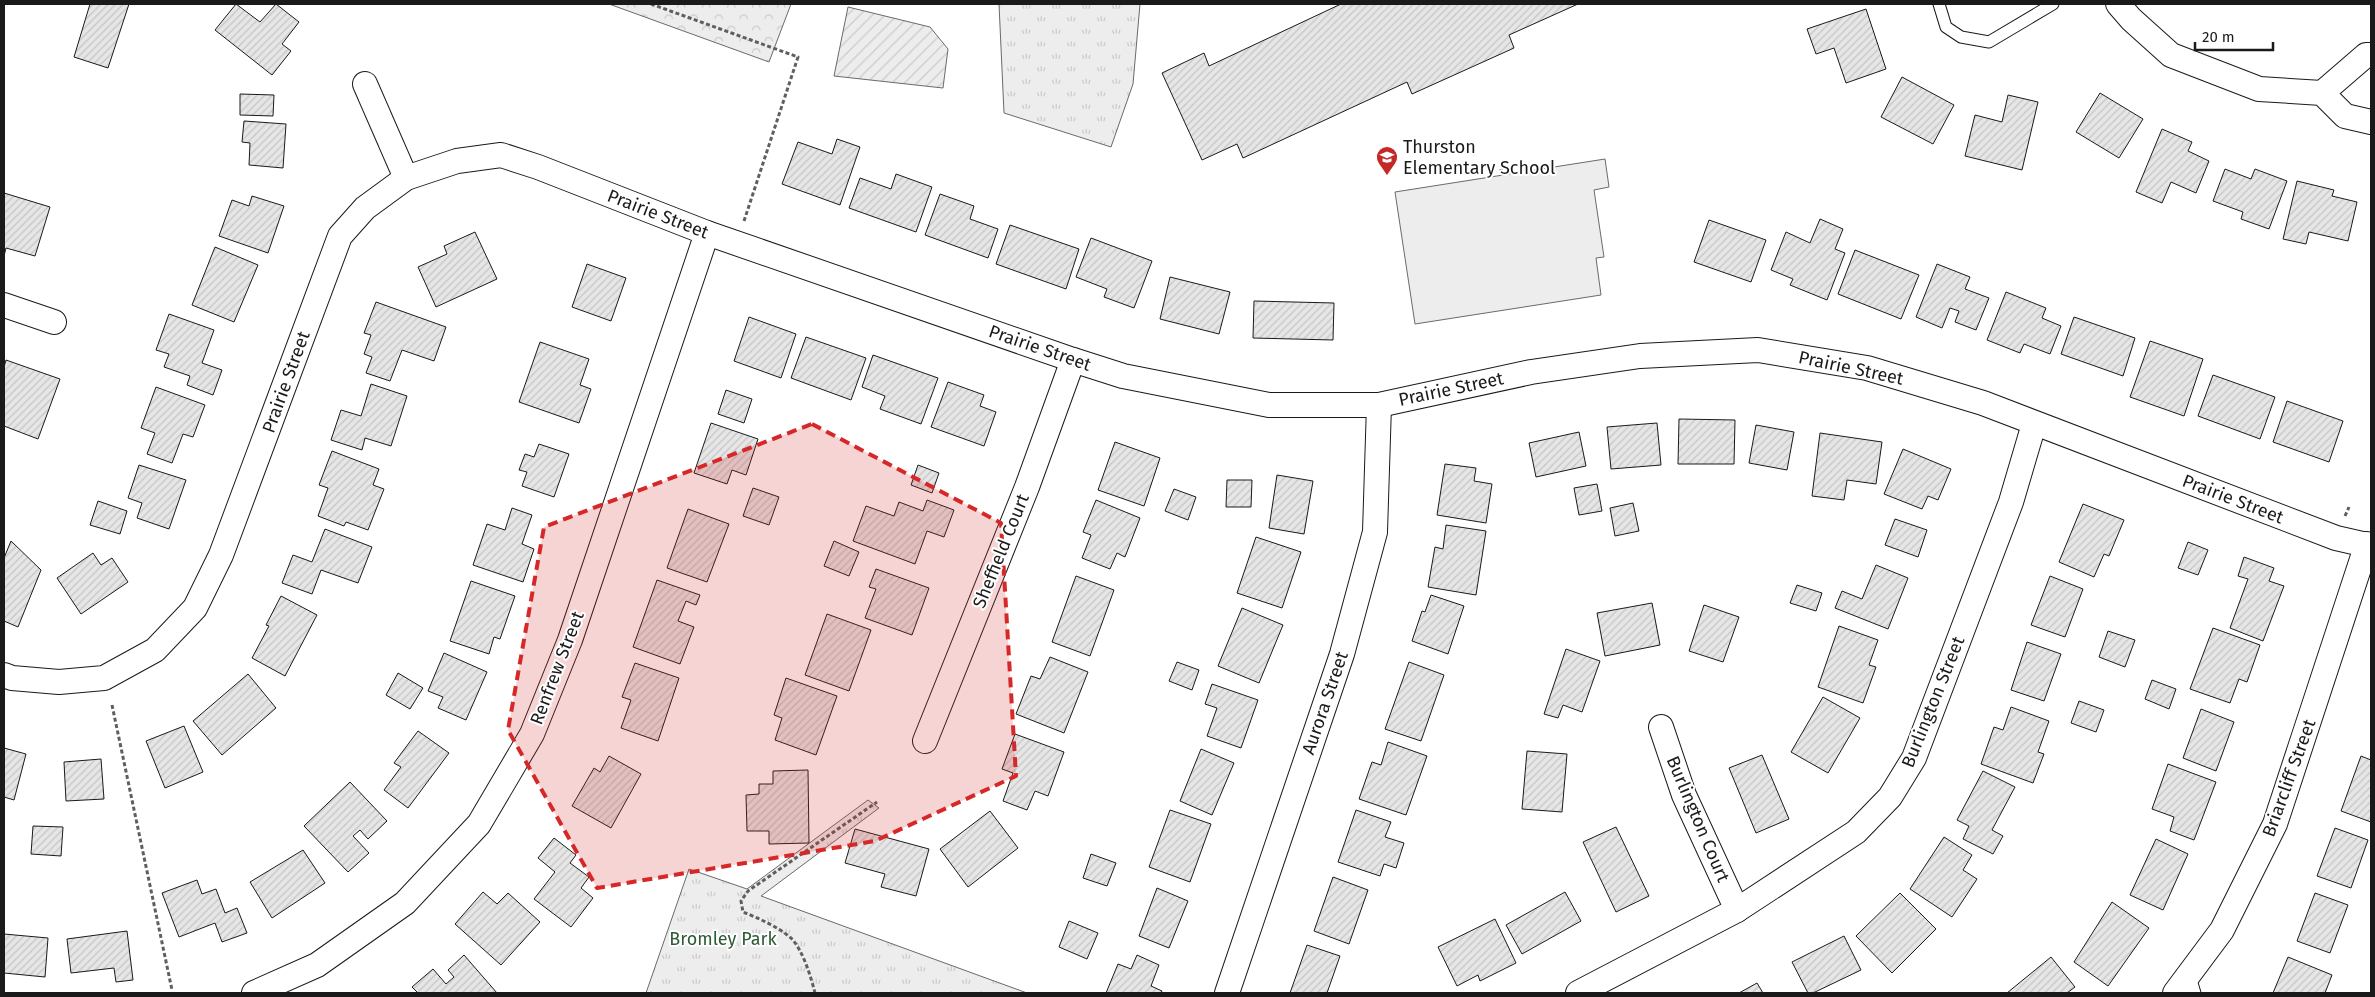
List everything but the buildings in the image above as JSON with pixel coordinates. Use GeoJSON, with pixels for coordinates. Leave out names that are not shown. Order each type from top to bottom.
{"type":"FeatureCollection","features":[{"type":"Feature","properties":{"kind":"street"},"geometry":{"type":"LineString","coordinates":[[2118,4],[2131,19],[2171,55],[2259,89],[2322,93],[2345,116],[2371,122]]}},
{"type":"Feature","properties":{"kind":"street"},"geometry":{"type":"LineString","coordinates":[[2322,93],[2366,55],[2371,55]]}},
{"type":"Feature","properties":{"kind":"street"},"geometry":{"type":"LineString","coordinates":[[365,84],[406,178]]}},
{"type":"Feature","properties":{"kind":"street","name":"Prairie Street"},"geometry":{"type":"LineString","coordinates":[[4,675],[12,678],[59,682],[104,678],[155,650],[194,608],[221,555],[340,236],[365,208],[406,178],[458,160],[501,155],[538,167],[707,233],[1123,376],[1269,405],[1379,404],[1531,372],[1640,356],[1758,350],[1867,368],[1983,404],[2336,538],[2369,545]]}},
{"type":"Feature","properties":{"kind":"street","name":"Renfrew Street"},"geometry":{"type":"LineString","coordinates":[[254,993],[317,965],[405,903],[479,824],[532,734],[570,640],[707,233]]}},
{"type":"Feature","properties":{"kind":"street"},"geometry":{"type":"LineString","coordinates":[[4,305],[54,322]]}},
{"type":"Feature","properties":{"kind":"street","name":"Sheffield Court"},"geometry":{"type":"LineString","coordinates":[[925,741],[1027,487],[1073,360]]}},
{"type":"Feature","properties":{"kind":"street","name":"Aurora Street"},"geometry":{"type":"LineString","coordinates":[[1227,993],[1342,654],[1375,532],[1379,404]]}},
{"type":"Feature","properties":{"kind":"street","name":"Burlington Street"},"geometry":{"type":"LineString","coordinates":[[1578,993],[1737,910],[1856,832],[1890,797],[1914,758],[2011,502],[2034,424]]}},
{"type":"Feature","properties":{"kind":"street","name":"Briarcliff Street"},"geometry":{"type":"LineString","coordinates":[[2174,993],[2192,983],[2222,930],[2275,824],[2369,545]]}},
{"type":"Feature","properties":{"kind":"street","name":"Burlington Court"},"geometry":{"type":"LineString","coordinates":[[1661,727],[1684,795],[1737,910]]}},
{"type":"Feature","properties":{"kind":"lane"},"geometry":{"type":"LineString","coordinates":[[1939,4],[1946,27],[1961,37],[1989,42],[2053,4]]}},
{"type":"Feature","properties":{"kind":"path"},"geometry":{"type":"LineString","coordinates":[[651,4],[798,58],[744,222]]}},
{"type":"Feature","properties":{"kind":"path"},"geometry":{"type":"LineString","coordinates":[[1500,169],[1502,175]]}},
{"type":"Feature","properties":{"kind":"path"},"geometry":{"type":"LineString","coordinates":[[2345,516],[2349,507]]}},
{"type":"Feature","properties":{"kind":"path"},"geometry":{"type":"LineString","coordinates":[[112,705],[172,990]]}},
{"type":"Feature","properties":{"kind":"path"},"geometry":{"type":"LineString","coordinates":[[815,993],[809,971],[792,939],[761,919],[743,912],[741,902],[748,891],[877,802]]}},
{"type":"Feature","properties":{"kind":"highlighted area"},"geometry":{"type":"Polygon","coordinates":[[[812,424],[1001,523],[1016,776],[875,841],[597,888],[508,730],[544,527],[812,424]]]}},
{"type":"Feature","properties":{"kind":"shaded area"},"geometry":{"type":"Polygon","coordinates":[[[1605,159],[1609,187],[1594,190],[1604,257],[1596,258],[1601,295],[1415,324],[1395,192],[1605,159]]]}},
{"type":"Feature","properties":{"kind":"green space"},"geometry":{"type":"Polygon","coordinates":[[[609,4],[791,4],[769,62],[609,4]]]}},
{"type":"Feature","properties":{"kind":"green space"},"geometry":{"type":"Polygon","coordinates":[[[999,4],[1140,4],[1133,84],[1111,147],[1004,113],[999,4]]]}},
{"type":"Feature","properties":{"kind":"green space"},"geometry":{"type":"Polygon","coordinates":[[[848,7],[930,27],[948,49],[943,88],[834,76],[848,7]]]}},
{"type":"Feature","properties":{"kind":"green space","name":"Bromley Park"},"geometry":{"type":"Polygon","coordinates":[[[868,800],[879,808],[761,896],[1027,993],[646,993],[689,869],[747,889],[868,800]]]}},
{"type":"Feature","properties":{"kind":"place","name":"Thurston Elementary School"},"geometry":{"type":"Point","coordinates":[1387,176]}}]}
